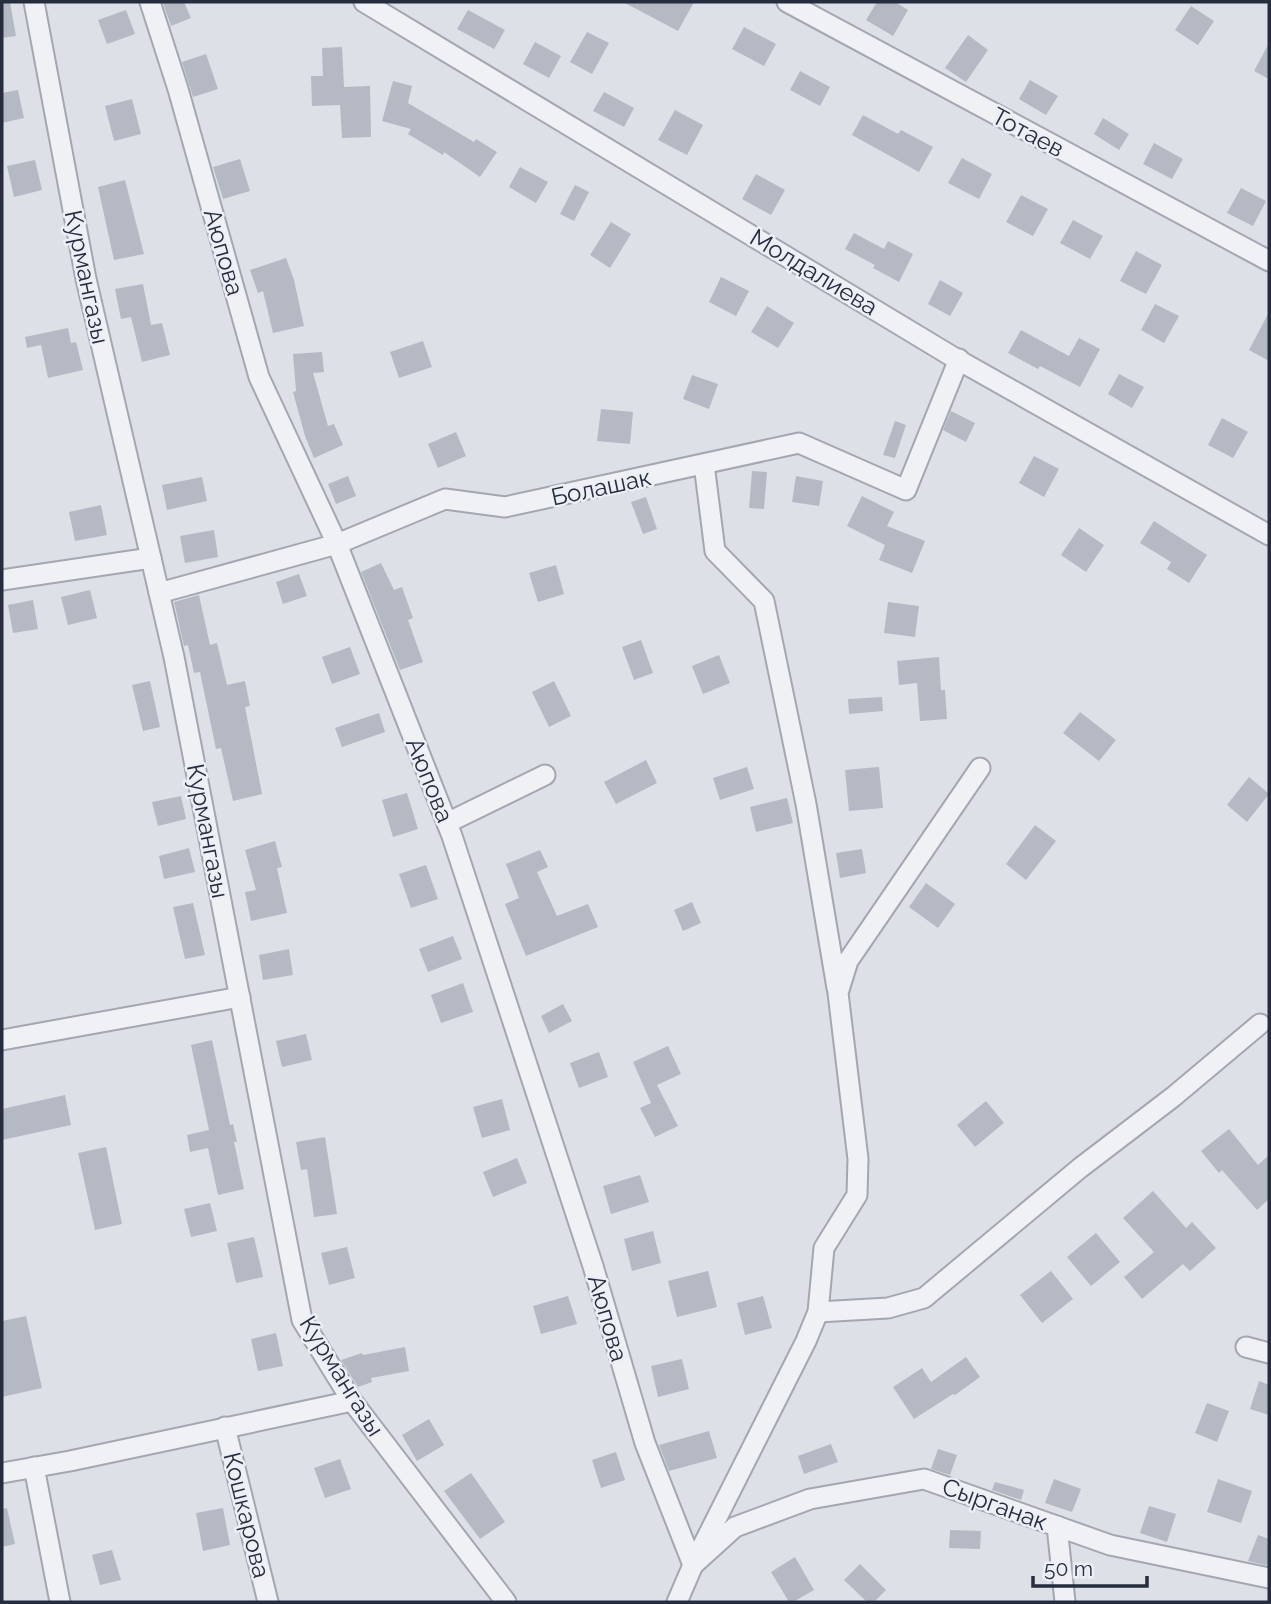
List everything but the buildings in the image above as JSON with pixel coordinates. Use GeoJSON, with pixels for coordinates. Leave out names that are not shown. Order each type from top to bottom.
{"type":"FeatureCollection","features":[{"type":"Feature","properties":{"kind":"street","name":"Курмангазы"},"geometry":{"type":"LineString","coordinates":[[33,2],[86,279],[174,657],[302,1320],[352,1401],[506,1602]]}},
{"type":"Feature","properties":{"kind":"street","name":"Аюпова"},"geometry":{"type":"LineString","coordinates":[[149,2],[178,89],[260,377],[337,544],[447,823],[589,1253],[645,1443],[693,1565]]}},
{"type":"Feature","properties":{"kind":"street","name":"Молдалиева"},"geometry":{"type":"LineString","coordinates":[[364,2],[959,359],[1269,535]]}},
{"type":"Feature","properties":{"kind":"street","name":"Тотаев"},"geometry":{"type":"LineString","coordinates":[[787,2],[1269,261]]}},
{"type":"Feature","properties":{"kind":"street","name":"Болашак"},"geometry":{"type":"LineString","coordinates":[[159,593],[337,544],[445,499],[505,508],[799,443],[906,491],[959,359]]}},
{"type":"Feature","properties":{"kind":"street"},"geometry":{"type":"LineString","coordinates":[[693,1565],[818,1312],[824,1248],[857,1195],[858,1159],[838,993],[806,804],[764,601],[715,551],[704,464]]}},
{"type":"Feature","properties":{"kind":"street"},"geometry":{"type":"LineString","coordinates":[[2,580],[151,558]]}},
{"type":"Feature","properties":{"kind":"street"},"geometry":{"type":"LineString","coordinates":[[838,993],[849,961],[980,768]]}},
{"type":"Feature","properties":{"kind":"street"},"geometry":{"type":"LineString","coordinates":[[447,823],[545,775]]}},
{"type":"Feature","properties":{"kind":"street"},"geometry":{"type":"LineString","coordinates":[[2,1040],[240,997]]}},
{"type":"Feature","properties":{"kind":"street"},"geometry":{"type":"LineString","coordinates":[[818,1312],[888,1308],[924,1298],[1259,1024]]}},
{"type":"Feature","properties":{"kind":"street"},"geometry":{"type":"LineString","coordinates":[[1246,1347],[1269,1353]]}},
{"type":"Feature","properties":{"kind":"street"},"geometry":{"type":"LineString","coordinates":[[2,1473],[352,1401]]}},
{"type":"Feature","properties":{"kind":"street","name":"Кошкарова"},"geometry":{"type":"LineString","coordinates":[[225,1427],[268,1602]]}},
{"type":"Feature","properties":{"kind":"street"},"geometry":{"type":"LineString","coordinates":[[34,1467],[60,1602]]}},
{"type":"Feature","properties":{"kind":"street","name":"Сырганак"},"geometry":{"type":"LineString","coordinates":[[677,1602],[693,1565],[735,1527],[810,1499],[924,1479],[1110,1545],[1269,1578]]}},
{"type":"Feature","properties":{"kind":"street"},"geometry":{"type":"LineString","coordinates":[[1057,1526],[1065,1602]]}}]}
